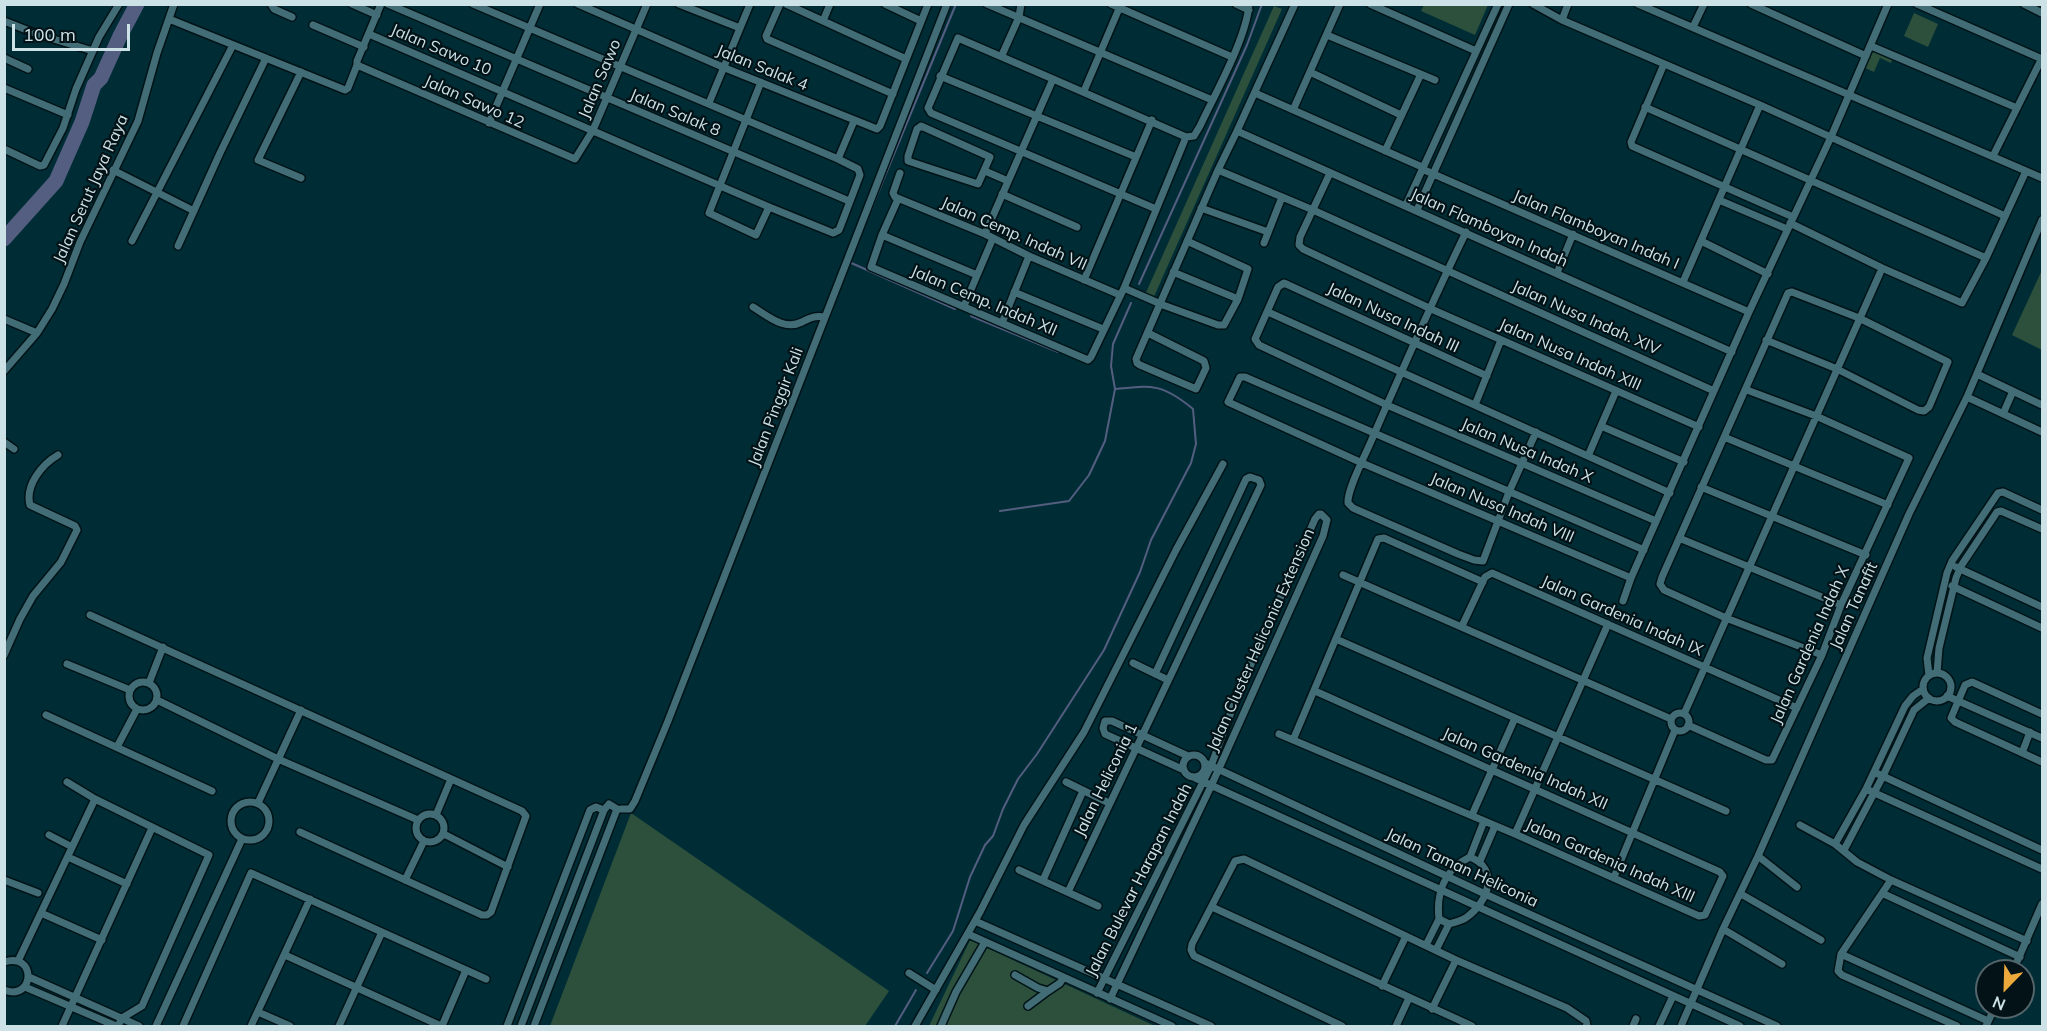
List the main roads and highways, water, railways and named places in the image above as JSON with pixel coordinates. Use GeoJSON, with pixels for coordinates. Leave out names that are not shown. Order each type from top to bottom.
{"type":"FeatureCollection","features":[{"type":"Feature","properties":{"kind":"waterway"},"geometry":{"type":"LineString","coordinates":[[4,239],[56,181],[82,122],[94,85],[101,78],[137,4]]}},
{"type":"Feature","properties":{"kind":"waterway"},"geometry":{"type":"LineString","coordinates":[[863,229],[956,4]]}},
{"type":"Feature","properties":{"kind":"waterway"},"geometry":{"type":"LineString","coordinates":[[1139,284],[1247,45],[1262,4]]}},
{"type":"Feature","properties":{"kind":"waterway"},"geometry":{"type":"LineString","coordinates":[[849,262],[955,309]]}},
{"type":"Feature","properties":{"kind":"waterway"},"geometry":{"type":"LineString","coordinates":[[1000,511],[1069,501],[1089,475],[1105,441],[1115,389],[1111,366],[1113,344],[1131,303]]}},
{"type":"Feature","properties":{"kind":"waterway"},"geometry":{"type":"LineString","coordinates":[[971,316],[1058,352]]}},
{"type":"Feature","properties":{"kind":"waterway"},"geometry":{"type":"LineString","coordinates":[[927,973],[953,931],[970,877],[985,845],[993,836],[1018,779],[1037,754],[1104,650],[1140,572],[1151,540],[1191,463],[1196,444],[1193,409],[1174,395],[1157,388],[1115,389]]}},
{"type":"Feature","properties":{"kind":"waterway"},"geometry":{"type":"LineString","coordinates":[[895,1026],[916,990]]}}]}
